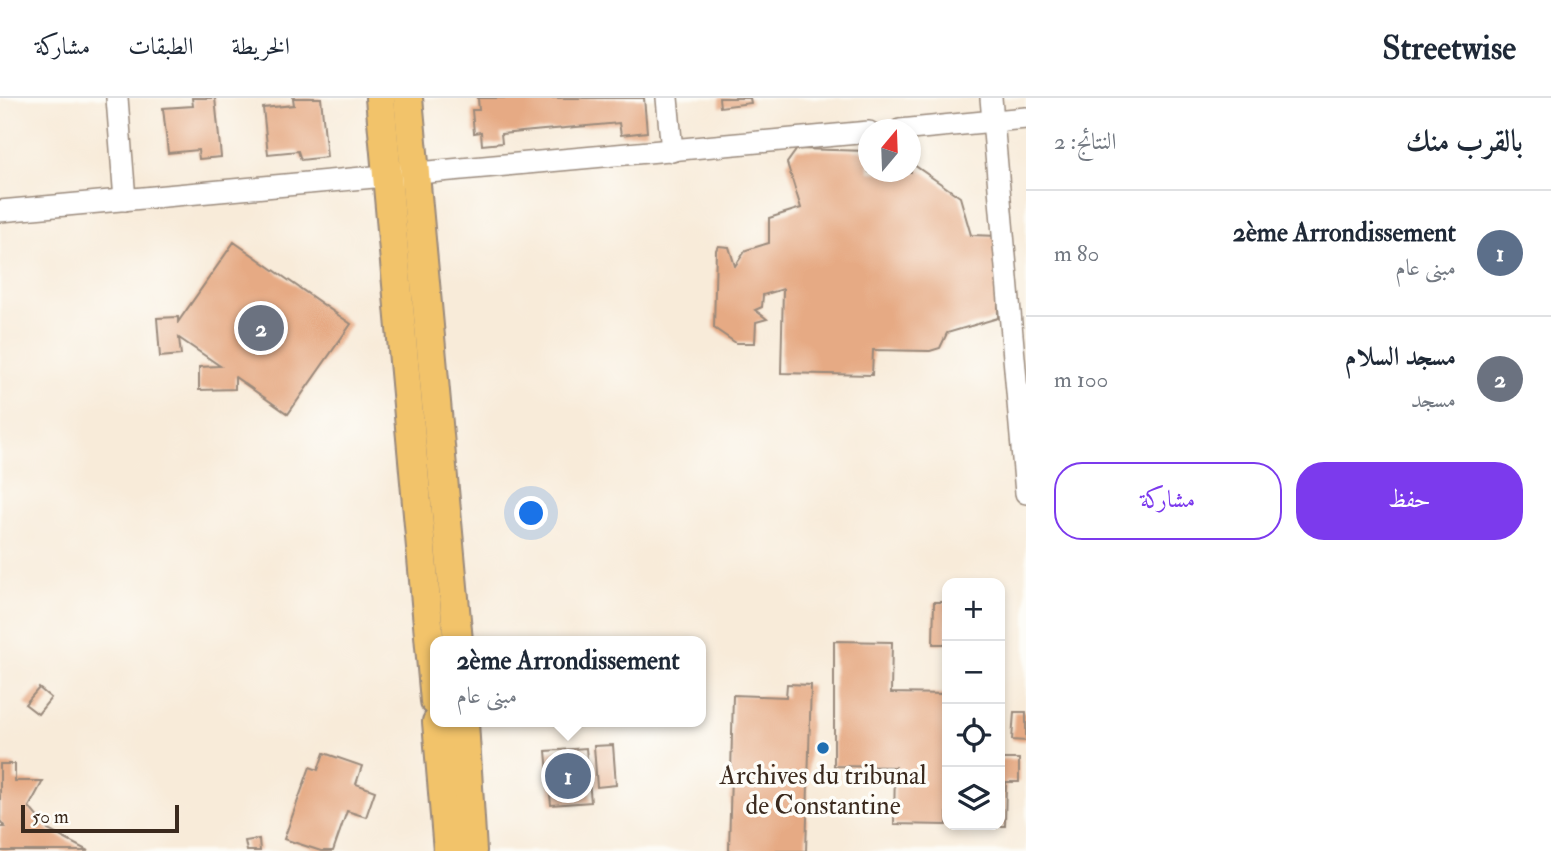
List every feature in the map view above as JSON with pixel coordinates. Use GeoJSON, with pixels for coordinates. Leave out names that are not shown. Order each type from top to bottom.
{"type":"FeatureCollection","features":[{"type":"Feature","properties":{"kind":"main road"},"geometry":{"type":"LineString","coordinates":[[380,98],[430,648]]}},
{"type":"Feature","properties":{"kind":"main road"},"geometry":{"type":"LineString","coordinates":[[408,98],[458,636]]}},
{"type":"Feature","properties":{"kind":"main road"},"geometry":{"type":"LineString","coordinates":[[437,727],[448,851]]}},
{"type":"Feature","properties":{"kind":"main road"},"geometry":{"type":"LineString","coordinates":[[464,727],[472,851]]}},
{"type":"Feature","properties":{"kind":"street"},"geometry":{"type":"LineString","coordinates":[[117,98],[125,200]]}},
{"type":"Feature","properties":{"kind":"street"},"geometry":{"type":"LineString","coordinates":[[667,98],[673,150]]}},
{"type":"Feature","properties":{"kind":"street"},"geometry":{"type":"LineString","coordinates":[[990,98],[1019,326],[1026,493]]}},
{"type":"Feature","properties":{"kind":"street"},"geometry":{"type":"LineString","coordinates":[[921,128],[1026,118]]}},
{"type":"Feature","properties":{"kind":"street"},"geometry":{"type":"LineString","coordinates":[[0,211],[858,133]]}},
{"type":"Feature","properties":{"kind":"building"},"geometry":{"type":"Polygon","coordinates":[[[192,98],[215,98],[221,157],[199,159],[198,150],[168,153],[163,108],[193,106],[192,98]]]}},
{"type":"Feature","properties":{"kind":"building"},"geometry":{"type":"Polygon","coordinates":[[[293,98],[321,98],[327,157],[301,160],[298,151],[268,154],[263,108],[294,105],[293,98]]]}},
{"type":"Feature","properties":{"kind":"building"},"geometry":{"type":"Polygon","coordinates":[[[478,98],[644,98],[647,132],[621,135],[619,123],[501,134],[502,143],[482,145],[481,132],[474,133],[472,110],[479,110],[478,98]]]}},
{"type":"Feature","properties":{"kind":"building"},"geometry":{"type":"Polygon","coordinates":[[[719,98],[750,98],[751,103],[720,107],[719,98]]]}},
{"type":"Feature","properties":{"kind":"building"},"geometry":{"type":"Polygon","coordinates":[[[797,149],[858,151],[858,182],[921,182],[921,170],[960,197],[971,235],[998,236],[998,318],[947,333],[940,348],[930,351],[873,350],[872,375],[781,373],[783,289],[763,295],[762,307],[755,310],[767,319],[756,322],[755,343],[736,343],[714,328],[718,246],[729,247],[735,266],[746,250],[769,243],[769,218],[801,208],[787,163],[797,149]]]}},
{"type":"Feature","properties":{"kind":"building"},"geometry":{"type":"Polygon","coordinates":[[[234,242],[351,324],[288,414],[235,377],[235,389],[199,390],[199,367],[220,366],[179,338],[181,355],[160,357],[157,318],[178,317],[178,322],[234,242]]]}},
{"type":"Feature","properties":{"kind":"building"},"geometry":{"type":"Polygon","coordinates":[[[934,602],[942,602],[942,644],[933,644],[934,602]]]}},
{"type":"Feature","properties":{"kind":"building"},"geometry":{"type":"Polygon","coordinates":[[[834,641],[892,642],[891,693],[942,694],[942,825],[894,824],[895,767],[834,766],[834,641]]]}},
{"type":"Feature","properties":{"kind":"building"},"geometry":{"type":"Polygon","coordinates":[[[787,684],[811,685],[806,851],[729,851],[733,695],[786,697],[787,684]]]}},
{"type":"Feature","properties":{"kind":"building"},"geometry":{"type":"Polygon","coordinates":[[[39,688],[51,698],[38,714],[25,704],[39,688]]]}},
{"type":"Feature","properties":{"kind":"building"},"geometry":{"type":"Polygon","coordinates":[[[1014,712],[1026,712],[1026,741],[1012,740],[1014,712]]]}},
{"type":"Feature","properties":{"kind":"building"},"geometry":{"type":"Polygon","coordinates":[[[613,745],[616,785],[597,787],[594,746],[613,745]]]}},
{"type":"Feature","properties":{"kind":"building"},"geometry":{"type":"Polygon","coordinates":[[[586,748],[591,802],[551,805],[546,751],[586,748]]]}},
{"type":"Feature","properties":{"kind":"building"},"geometry":{"type":"Polygon","coordinates":[[[324,753],[362,766],[356,784],[375,791],[366,817],[347,811],[333,851],[321,851],[284,839],[310,767],[318,770],[324,753]]]}},
{"type":"Feature","properties":{"kind":"building"},"geometry":{"type":"Polygon","coordinates":[[[1005,759],[1019,759],[1019,782],[1006,782],[1005,826],[1005,759]]]}},
{"type":"Feature","properties":{"kind":"building"},"geometry":{"type":"Polygon","coordinates":[[[0,764],[15,764],[15,781],[43,781],[29,807],[48,830],[88,851],[0,851],[0,827],[5,827],[0,821],[0,764]]]}},
{"type":"Feature","properties":{"kind":"building"},"geometry":{"type":"Polygon","coordinates":[[[259,839],[260,851],[247,851],[245,841],[259,839]]]}},
{"type":"Feature","properties":{"kind":"place","name":"مسجد السلام"},"geometry":{"type":"Point","coordinates":[261,328]}},
{"type":"Feature","properties":{"kind":"place","name":"Archives du tribunal de Constantine"},"geometry":{"type":"Point","coordinates":[823,748]}},
{"type":"Feature","properties":{"kind":"place","name":"2ème Arrondissement"},"geometry":{"type":"Point","coordinates":[568,776]}}]}
